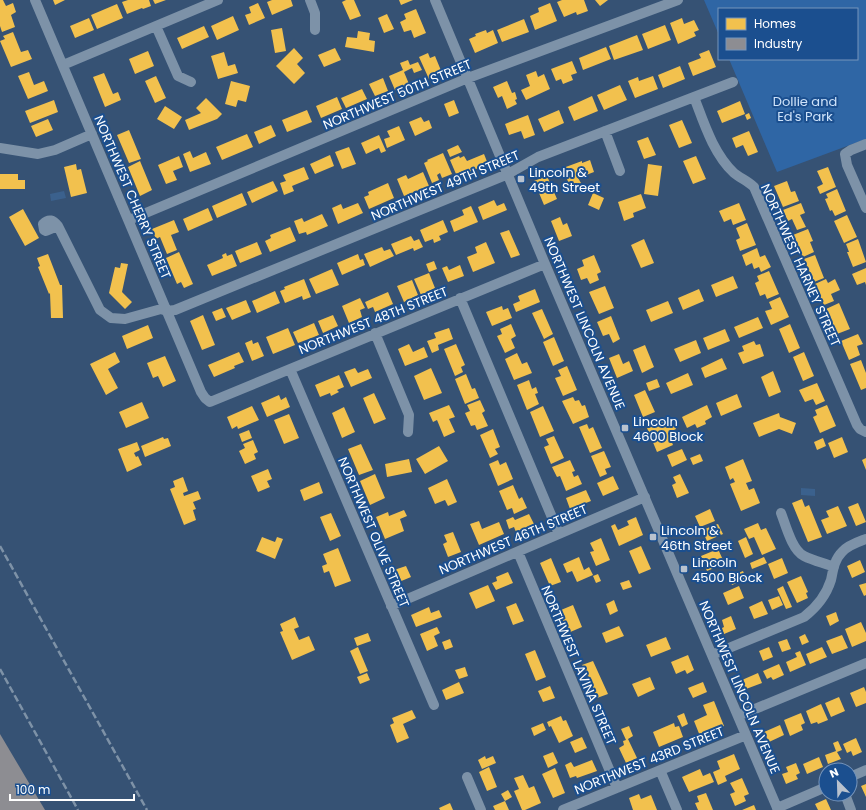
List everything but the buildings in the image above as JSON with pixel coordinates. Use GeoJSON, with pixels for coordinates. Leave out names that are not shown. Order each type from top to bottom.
{"type":"FeatureCollection","features":[{"type":"Feature","properties":{"kind":"street","name":"NORTHWEST CHERRY STREET"},"geometry":{"type":"LineString","coordinates":[[35,0],[201,392],[210,402]]}},
{"type":"Feature","properties":{"kind":"street"},"geometry":{"type":"LineString","coordinates":[[63,65],[218,0]]}},
{"type":"Feature","properties":{"kind":"street"},"geometry":{"type":"LineString","coordinates":[[310,0],[315,13],[315,30]]}},
{"type":"Feature","properties":{"kind":"street","name":"NORTHWEST LINCOLN AVENUE"},"geometry":{"type":"LineString","coordinates":[[435,0],[545,264],[778,809]]}},
{"type":"Feature","properties":{"kind":"street","name":"NORTHWEST 50TH STREET"},"geometry":{"type":"LineString","coordinates":[[129,220],[468,78],[678,0]]}},
{"type":"Feature","properties":{"kind":"street"},"geometry":{"type":"LineString","coordinates":[[156,26],[178,76],[191,82]]}},
{"type":"Feature","properties":{"kind":"street","name":"NORTHWEST 49TH STREET"},"geometry":{"type":"LineString","coordinates":[[58,226],[100,310],[111,318],[125,319],[161,309],[167,311],[175,310],[508,174],[538,157],[733,82]]}},
{"type":"Feature","properties":{"kind":"street","name":"NORTHWEST HARNEY STREET"},"geometry":{"type":"LineString","coordinates":[[694,97],[718,154],[735,174],[749,182],[754,187],[857,425],[865,432]]}},
{"type":"Feature","properties":{"kind":"street"},"geometry":{"type":"LineString","coordinates":[[605,131],[620,171]]}},
{"type":"Feature","properties":{"kind":"street"},"geometry":{"type":"LineString","coordinates":[[0,148],[38,154],[55,150],[92,134]]}},
{"type":"Feature","properties":{"kind":"street"},"geometry":{"type":"LineString","coordinates":[[866,144],[845,154],[847,165],[866,208]]}},
{"type":"Feature","properties":{"kind":"street","name":"NORTHWEST 48TH STREET"},"geometry":{"type":"LineString","coordinates":[[210,402],[545,264]]}},
{"type":"Feature","properties":{"kind":"street"},"geometry":{"type":"LineString","coordinates":[[460,298],[559,534]]}},
{"type":"Feature","properties":{"kind":"street"},"geometry":{"type":"LineString","coordinates":[[375,333],[409,415],[408,432]]}},
{"type":"Feature","properties":{"kind":"street","name":"NORTHWEST OLIVE STREET"},"geometry":{"type":"LineString","coordinates":[[290,369],[434,705]]}},
{"type":"Feature","properties":{"kind":"street","name":"NORTHWEST 46TH STREET"},"geometry":{"type":"LineString","coordinates":[[391,606],[645,497]]}},
{"type":"Feature","properties":{"kind":"street"},"geometry":{"type":"LineString","coordinates":[[781,513],[794,546],[798,552],[804,556],[834,567]]}},
{"type":"Feature","properties":{"kind":"street"},"geometry":{"type":"LineString","coordinates":[[712,655],[804,617],[816,608],[826,594],[838,558],[846,548],[866,539]]}},
{"type":"Feature","properties":{"kind":"street","name":"NORTHWEST LAVINA STREET"},"geometry":{"type":"LineString","coordinates":[[518,552],[617,788]]}},
{"type":"Feature","properties":{"kind":"street"},"geometry":{"type":"LineString","coordinates":[[738,716],[866,663]]}},
{"type":"Feature","properties":{"kind":"street","name":"NORTHWEST 43RD STREET"},"geometry":{"type":"LineString","coordinates":[[563,810],[746,734]]}},
{"type":"Feature","properties":{"kind":"street"},"geometry":{"type":"LineString","coordinates":[[660,770],[677,810]]}},
{"type":"Feature","properties":{"kind":"street"},"geometry":{"type":"LineString","coordinates":[[467,777],[481,810]]}},
{"type":"Feature","properties":{"kind":"street"},"geometry":{"type":"LineString","coordinates":[[778,809],[818,791]]}},
{"type":"Feature","properties":{"kind":"green space","name":"Dollie and Ed's Park"},"geometry":{"type":"Polygon","coordinates":[[[704,0],[866,0],[866,139],[777,172],[729,60],[858,60],[858,8],[718,8],[718,33],[704,0]]]}},
{"type":"Feature","properties":{"kind":"shaded area"},"geometry":{"type":"Polygon","coordinates":[[[64,191],[66,198],[51,201],[50,194],[64,191]]]}},
{"type":"Feature","properties":{"kind":"shaded area"},"geometry":{"type":"Polygon","coordinates":[[[801,488],[815,489],[815,496],[801,495],[801,488]]]}},
{"type":"Feature","properties":{"kind":"railway"},"geometry":{"type":"LineString","coordinates":[[0,546],[147,810]]}},
{"type":"Feature","properties":{"kind":"railway"},"geometry":{"type":"LineString","coordinates":[[0,669],[78,810]]}},
{"type":"Feature","properties":{"kind":"place","name":"Lincoln & 49th Street"},"geometry":{"type":"Point","coordinates":[521,179]}},
{"type":"Feature","properties":{"kind":"place","name":"Lincoln 4600 Block"},"geometry":{"type":"Point","coordinates":[625,428]}},
{"type":"Feature","properties":{"kind":"place","name":"Lincoln & 46th Street"},"geometry":{"type":"Point","coordinates":[653,537]}},
{"type":"Feature","properties":{"kind":"place","name":"Lincoln 4500 Block"},"geometry":{"type":"Point","coordinates":[684,569]}}]}
